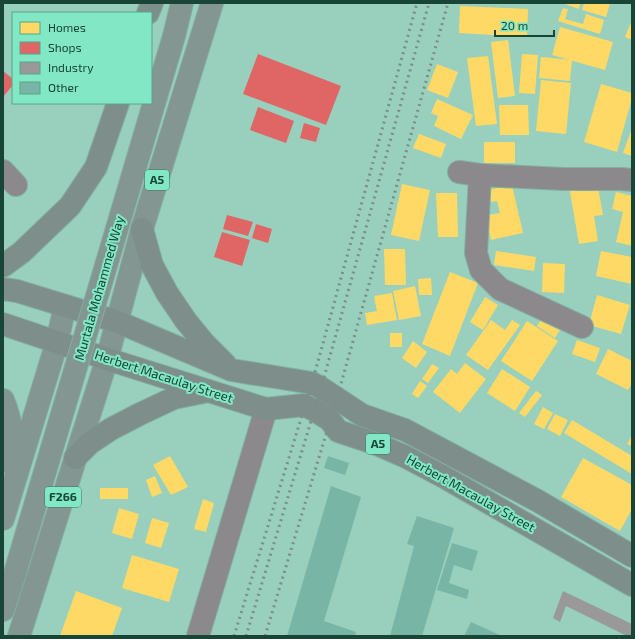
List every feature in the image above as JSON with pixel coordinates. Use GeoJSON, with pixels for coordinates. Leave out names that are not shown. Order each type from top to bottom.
{"type":"FeatureCollection","features":[{"type":"Feature","properties":{"kind":"highway"},"geometry":{"type":"LineString","coordinates":[[3,266],[22,252],[70,206],[96,167],[118,104]]}},
{"type":"Feature","properties":{"kind":"highway"},"geometry":{"type":"LineString","coordinates":[[142,229],[152,265],[167,293],[186,321],[204,343],[231,370]]}},
{"type":"Feature","properties":{"kind":"highway","name":"Herbert Macaulay Street"},"geometry":{"type":"LineString","coordinates":[[3,289],[17,291],[118,322],[231,370],[312,383],[327,391],[362,415],[405,430],[538,501],[632,556]]}},
{"type":"Feature","properties":{"kind":"highway","name":"Herbert Macaulay Street"},"geometry":{"type":"LineString","coordinates":[[3,324],[107,359],[266,408],[304,405],[330,420],[338,431],[406,456],[632,585]]}},
{"type":"Feature","properties":{"kind":"highway"},"geometry":{"type":"LineString","coordinates":[[75,458],[90,444],[111,429],[140,414],[174,398],[209,390]]}},
{"type":"Feature","properties":{"kind":"main road","name":"Murtala Mohammed Way"},"geometry":{"type":"LineString","coordinates":[[3,610],[174,36],[182,3]]}},
{"type":"Feature","properties":{"kind":"main road","name":"A5"},"geometry":{"type":"LineString","coordinates":[[107,359],[142,229],[212,3]]}},
{"type":"Feature","properties":{"kind":"main road"},"geometry":{"type":"LineString","coordinates":[[3,519],[57,342],[65,306]]}},
{"type":"Feature","properties":{"kind":"main road","name":"F266"},"geometry":{"type":"LineString","coordinates":[[19,636],[107,359]]}},
{"type":"Feature","properties":{"kind":"main road"},"geometry":{"type":"LineString","coordinates":[[3,400],[7,408],[14,444],[14,485]]}},
{"type":"Feature","properties":{"kind":"street"},"geometry":{"type":"LineString","coordinates":[[582,327],[500,289],[482,270],[476,253],[469,173],[632,180]]}},
{"type":"Feature","properties":{"kind":"street"},"geometry":{"type":"LineString","coordinates":[[198,636],[266,408]]}},
{"type":"Feature","properties":{"kind":"building: Homes"},"geometry":{"type":"Polygon","coordinates":[[[562,3],[580,3],[579,9],[562,3]]]}},
{"type":"Feature","properties":{"kind":"building: Homes"},"geometry":{"type":"Polygon","coordinates":[[[584,3],[610,3],[606,17],[582,10],[584,3]]]}},
{"type":"Feature","properties":{"kind":"building: Homes"},"geometry":{"type":"Polygon","coordinates":[[[460,6],[528,9],[527,37],[459,33],[460,6]]]}},
{"type":"Feature","properties":{"kind":"building: Homes"},"geometry":{"type":"Polygon","coordinates":[[[563,8],[568,9],[565,19],[583,24],[586,14],[604,20],[600,34],[558,21],[563,8]]]}},
{"type":"Feature","properties":{"kind":"building: Homes"},"geometry":{"type":"Polygon","coordinates":[[[632,20],[632,40],[625,37],[632,20]]]}},
{"type":"Feature","properties":{"kind":"building: Homes"},"geometry":{"type":"Polygon","coordinates":[[[560,27],[613,42],[605,70],[552,55],[560,27]]]}},
{"type":"Feature","properties":{"kind":"building: Homes"},"geometry":{"type":"Polygon","coordinates":[[[508,40],[515,96],[498,98],[491,42],[508,40]]]}},
{"type":"Feature","properties":{"kind":"building: Homes"},"geometry":{"type":"Polygon","coordinates":[[[522,54],[538,55],[535,94],[519,93],[522,54]]]}},
{"type":"Feature","properties":{"kind":"building: Homes"},"geometry":{"type":"Polygon","coordinates":[[[488,56],[497,124],[476,126],[467,58],[488,56]]]}},
{"type":"Feature","properties":{"kind":"building: Homes"},"geometry":{"type":"Polygon","coordinates":[[[541,57],[572,60],[570,81],[539,78],[541,57]]]}},
{"type":"Feature","properties":{"kind":"building: Homes"},"geometry":{"type":"Polygon","coordinates":[[[437,64],[458,72],[448,98],[427,90],[437,64]]]}},
{"type":"Feature","properties":{"kind":"building: Homes"},"geometry":{"type":"Polygon","coordinates":[[[541,80],[571,83],[566,134],[536,131],[541,80]]]}},
{"type":"Feature","properties":{"kind":"building: Homes"},"geometry":{"type":"Polygon","coordinates":[[[601,84],[632,93],[632,98],[617,152],[584,142],[601,84]]]}},
{"type":"Feature","properties":{"kind":"building: Homes"},"geometry":{"type":"Polygon","coordinates":[[[437,99],[473,115],[461,139],[434,126],[438,116],[431,113],[437,99]]]}},
{"type":"Feature","properties":{"kind":"building: Homes"},"geometry":{"type":"Polygon","coordinates":[[[499,105],[528,105],[529,135],[500,135],[499,105]]]}},
{"type":"Feature","properties":{"kind":"building: Homes"},"geometry":{"type":"Polygon","coordinates":[[[632,128],[632,156],[623,153],[632,128]]]}},
{"type":"Feature","properties":{"kind":"building: Homes"},"geometry":{"type":"Polygon","coordinates":[[[419,134],[446,144],[441,158],[413,148],[419,134]]]}},
{"type":"Feature","properties":{"kind":"building: Homes"},"geometry":{"type":"Polygon","coordinates":[[[484,142],[515,142],[515,163],[484,163],[484,142]]]}},
{"type":"Feature","properties":{"kind":"building: Homes"},"geometry":{"type":"Polygon","coordinates":[[[597,181],[603,215],[594,216],[598,241],[579,244],[569,186],[597,181]]]}},
{"type":"Feature","properties":{"kind":"building: Homes"},"geometry":{"type":"Polygon","coordinates":[[[402,184],[430,190],[419,241],[391,235],[402,184]]]}},
{"type":"Feature","properties":{"kind":"building: Homes"},"geometry":{"type":"Polygon","coordinates":[[[512,185],[523,233],[491,240],[481,191],[512,185]],[[497,201],[485,203],[488,215],[500,213],[497,201]]]}},
{"type":"Feature","properties":{"kind":"building: Homes"},"geometry":{"type":"Polygon","coordinates":[[[616,192],[632,196],[632,246],[616,242],[623,212],[612,209],[616,192]]]}},
{"type":"Feature","properties":{"kind":"building: Homes"},"geometry":{"type":"Polygon","coordinates":[[[436,193],[457,193],[458,237],[438,237],[436,193]]]}},
{"type":"Feature","properties":{"kind":"building: Homes"},"geometry":{"type":"Polygon","coordinates":[[[384,249],[405,249],[406,285],[385,285],[384,249]]]}},
{"type":"Feature","properties":{"kind":"building: Homes"},"geometry":{"type":"Polygon","coordinates":[[[496,251],[536,257],[534,271],[494,265],[496,251]]]}},
{"type":"Feature","properties":{"kind":"building: Homes"},"geometry":{"type":"Polygon","coordinates":[[[601,251],[632,257],[632,284],[596,276],[601,251]]]}},
{"type":"Feature","properties":{"kind":"building: Homes"},"geometry":{"type":"Polygon","coordinates":[[[543,263],[565,264],[564,293],[542,292],[543,263]]]}},
{"type":"Feature","properties":{"kind":"building: Homes"},"geometry":{"type":"Polygon","coordinates":[[[450,272],[478,283],[450,356],[422,344],[450,272]]]}},
{"type":"Feature","properties":{"kind":"building: Homes"},"geometry":{"type":"Polygon","coordinates":[[[431,278],[432,295],[419,295],[418,279],[431,278]]]}},
{"type":"Feature","properties":{"kind":"building: Homes"},"geometry":{"type":"Polygon","coordinates":[[[415,286],[421,316],[399,320],[393,291],[415,286]]]}},
{"type":"Feature","properties":{"kind":"building: Homes"},"geometry":{"type":"Polygon","coordinates":[[[392,293],[397,320],[367,325],[365,313],[377,311],[374,296],[392,293]]]}},
{"type":"Feature","properties":{"kind":"building: Homes"},"geometry":{"type":"Polygon","coordinates":[[[597,295],[630,305],[621,334],[589,325],[597,295]]]}},
{"type":"Feature","properties":{"kind":"building: Homes"},"geometry":{"type":"Polygon","coordinates":[[[485,297],[498,305],[483,330],[470,322],[485,297]]]}},
{"type":"Feature","properties":{"kind":"building: Homes"},"geometry":{"type":"Polygon","coordinates":[[[543,316],[561,328],[555,338],[537,326],[543,316]]]}},
{"type":"Feature","properties":{"kind":"building: Homes"},"geometry":{"type":"Polygon","coordinates":[[[491,320],[505,330],[512,320],[520,325],[488,370],[466,355],[491,320]]]}},
{"type":"Feature","properties":{"kind":"building: Homes"},"geometry":{"type":"Polygon","coordinates":[[[527,321],[558,341],[532,381],[501,361],[527,321]]]}},
{"type":"Feature","properties":{"kind":"building: Homes"},"geometry":{"type":"Polygon","coordinates":[[[390,333],[402,333],[402,347],[390,347],[390,333]]]}},
{"type":"Feature","properties":{"kind":"building: Homes"},"geometry":{"type":"Polygon","coordinates":[[[577,340],[600,348],[595,362],[572,354],[577,340]]]}},
{"type":"Feature","properties":{"kind":"building: Homes"},"geometry":{"type":"Polygon","coordinates":[[[413,341],[427,352],[416,368],[402,358],[413,341]]]}},
{"type":"Feature","properties":{"kind":"building: Homes"},"geometry":{"type":"Polygon","coordinates":[[[608,349],[632,361],[632,383],[628,390],[596,374],[608,349]]]}},
{"type":"Feature","properties":{"kind":"building: Homes"},"geometry":{"type":"Polygon","coordinates":[[[465,363],[486,379],[460,413],[433,392],[451,369],[457,374],[465,363]]]}},
{"type":"Feature","properties":{"kind":"building: Homes"},"geometry":{"type":"Polygon","coordinates":[[[432,364],[439,368],[428,383],[422,379],[432,364]]]}},
{"type":"Feature","properties":{"kind":"building: Homes"},"geometry":{"type":"Polygon","coordinates":[[[502,369],[530,387],[515,411],[487,393],[502,369]]]}},
{"type":"Feature","properties":{"kind":"building: Homes"},"geometry":{"type":"Polygon","coordinates":[[[420,381],[427,386],[418,398],[412,394],[420,381]]]}},
{"type":"Feature","properties":{"kind":"building: Homes"},"geometry":{"type":"Polygon","coordinates":[[[536,391],[542,395],[525,417],[519,413],[536,391]]]}},
{"type":"Feature","properties":{"kind":"building: Homes"},"geometry":{"type":"Polygon","coordinates":[[[543,407],[553,413],[544,429],[534,424],[543,407]]]}},
{"type":"Feature","properties":{"kind":"building: Homes"},"geometry":{"type":"Polygon","coordinates":[[[555,414],[568,420],[560,436],[547,429],[555,414]]]}},
{"type":"Feature","properties":{"kind":"building: Homes"},"geometry":{"type":"Polygon","coordinates":[[[572,420],[632,456],[632,474],[564,433],[572,420]]]}},
{"type":"Feature","properties":{"kind":"building: Homes"},"geometry":{"type":"Polygon","coordinates":[[[632,435],[632,446],[627,444],[632,435]]]}},
{"type":"Feature","properties":{"kind":"building: Homes"},"geometry":{"type":"Polygon","coordinates":[[[170,456],[188,487],[171,495],[153,465],[170,456]]]}},
{"type":"Feature","properties":{"kind":"building: Homes"},"geometry":{"type":"Polygon","coordinates":[[[583,458],[632,485],[632,509],[620,531],[561,497],[583,458]]]}},
{"type":"Feature","properties":{"kind":"building: Homes"},"geometry":{"type":"Polygon","coordinates":[[[155,476],[162,493],[152,497],[146,480],[155,476]]]}},
{"type":"Feature","properties":{"kind":"building: Homes"},"geometry":{"type":"Polygon","coordinates":[[[100,488],[128,488],[128,499],[100,499],[100,488]]]}},
{"type":"Feature","properties":{"kind":"building: Homes"},"geometry":{"type":"Polygon","coordinates":[[[203,499],[214,503],[206,532],[194,529],[203,499]]]}},
{"type":"Feature","properties":{"kind":"building: Homes"},"geometry":{"type":"Polygon","coordinates":[[[119,508],[139,514],[132,539],[112,533],[119,508]]]}},
{"type":"Feature","properties":{"kind":"building: Homes"},"geometry":{"type":"Polygon","coordinates":[[[152,518],[169,523],[161,548],[145,543],[152,518]]]}},
{"type":"Feature","properties":{"kind":"building: Homes"},"geometry":{"type":"Polygon","coordinates":[[[132,555],[179,569],[169,602],[122,588],[132,555]]]}},
{"type":"Feature","properties":{"kind":"building: Homes"},"geometry":{"type":"Polygon","coordinates":[[[76,591],[122,608],[112,636],[60,636],[76,591]]]}},
{"type":"Feature","properties":{"kind":"building: Shops"},"geometry":{"type":"Polygon","coordinates":[[[258,54],[341,86],[326,125],[243,94],[258,54]]]}},
{"type":"Feature","properties":{"kind":"building: Shops"},"geometry":{"type":"Polygon","coordinates":[[[3,71],[12,78],[12,86],[3,97],[3,71]]]}},
{"type":"Feature","properties":{"kind":"building: Shops"},"geometry":{"type":"Polygon","coordinates":[[[258,107],[294,121],[286,143],[250,130],[258,107]]]}},
{"type":"Feature","properties":{"kind":"building: Shops"},"geometry":{"type":"Polygon","coordinates":[[[304,123],[320,128],[316,142],[300,138],[304,123]]]}},
{"type":"Feature","properties":{"kind":"building: Shops"},"geometry":{"type":"Polygon","coordinates":[[[227,215],[253,222],[248,236],[223,229],[227,215]]]}},
{"type":"Feature","properties":{"kind":"building: Shops"},"geometry":{"type":"Polygon","coordinates":[[[256,224],[272,229],[268,243],[252,238],[256,224]]]}},
{"type":"Feature","properties":{"kind":"building: Shops"},"geometry":{"type":"Polygon","coordinates":[[[222,232],[250,240],[242,266],[214,257],[222,232]]]}},
{"type":"Feature","properties":{"kind":"building: Industry"},"geometry":{"type":"Polygon","coordinates":[[[563,591],[632,624],[632,636],[627,636],[566,606],[560,622],[553,618],[563,591]]]}},
{"type":"Feature","properties":{"kind":"building: Other"},"geometry":{"type":"Polygon","coordinates":[[[328,456],[349,463],[345,475],[324,468],[328,456]]]}},
{"type":"Feature","properties":{"kind":"building: Other"},"geometry":{"type":"Polygon","coordinates":[[[331,486],[361,497],[324,621],[356,632],[355,636],[287,636],[331,486]]]}},
{"type":"Feature","properties":{"kind":"building: Other"},"geometry":{"type":"Polygon","coordinates":[[[417,516],[454,528],[422,636],[390,636],[414,546],[407,544],[417,516]]]}},
{"type":"Feature","properties":{"kind":"building: Other"},"geometry":{"type":"Polygon","coordinates":[[[452,543],[478,551],[472,571],[454,565],[449,583],[469,590],[467,599],[437,590],[452,543]]]}},
{"type":"Feature","properties":{"kind":"building: Other"},"geometry":{"type":"Polygon","coordinates":[[[471,622],[502,636],[464,636],[471,622]]]}},
{"type":"Feature","properties":{"kind":"railway"},"geometry":{"type":"LineString","coordinates":[[234,636],[312,383],[417,3]]}},
{"type":"Feature","properties":{"kind":"railway"},"geometry":{"type":"LineString","coordinates":[[246,636],[321,388],[429,3]]}},
{"type":"Feature","properties":{"kind":"railway"},"geometry":{"type":"LineString","coordinates":[[265,636],[337,398],[448,3]]}}]}
